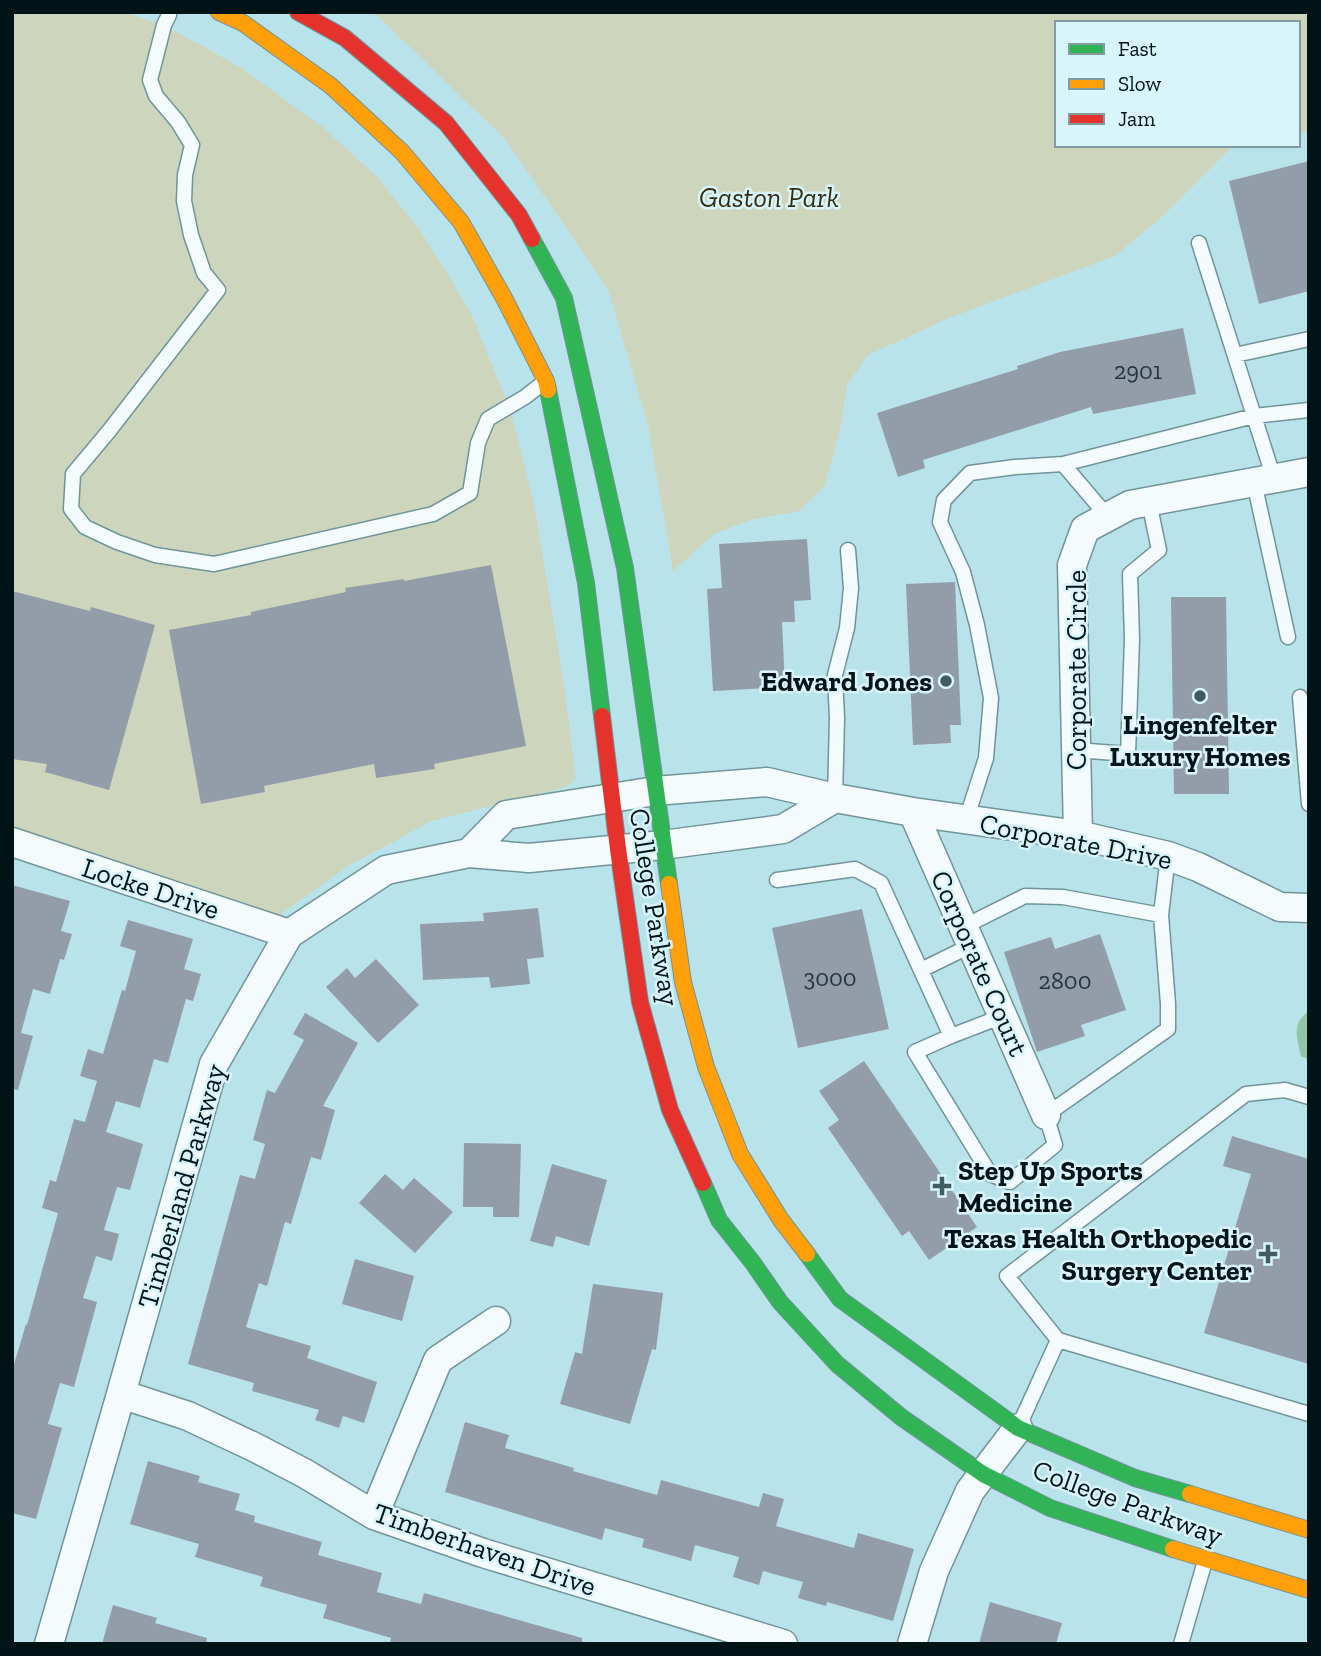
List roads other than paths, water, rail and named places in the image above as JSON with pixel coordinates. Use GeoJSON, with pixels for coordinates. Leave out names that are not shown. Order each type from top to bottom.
{"type":"FeatureCollection","features":[{"type":"Feature","properties":{"kind":"main road","name":"College Parkway"},"geometry":{"type":"LineString","coordinates":[[219,12],[243,23],[331,86],[402,152],[465,228],[504,298],[563,375],[625,568],[683,982],[706,1067],[740,1153],[781,1220],[840,1299],[1018,1428],[1135,1478],[1309,1530]]}},
{"type":"Feature","properties":{"kind":"main road","name":"College Parkway"},"geometry":{"type":"LineString","coordinates":[[298,12],[345,37],[446,123],[519,215],[564,298],[563,375],[618,849],[640,1002],[670,1111],[719,1220],[780,1302],[837,1364],[901,1417],[983,1474],[1050,1508],[1309,1590]]}},
{"type":"Feature","properties":{"kind":"street","name":"Corporate Circle"},"geometry":{"type":"LineString","coordinates":[[1078,835],[1072,565],[1085,529],[1130,505],[1309,472]]}},
{"type":"Feature","properties":{"kind":"street","name":"Corporate Drive"},"geometry":{"type":"LineString","coordinates":[[655,791],[767,782],[913,812],[1078,835],[1168,856],[1198,867],[1280,907],[1309,908]]}},
{"type":"Feature","properties":{"kind":"street"},"geometry":{"type":"LineString","coordinates":[[469,853],[506,815],[655,791]]}},
{"type":"Feature","properties":{"kind":"street"},"geometry":{"type":"LineString","coordinates":[[663,845],[783,829],[835,798]]}},
{"type":"Feature","properties":{"kind":"street","name":"Corporate Court"},"geometry":{"type":"LineString","coordinates":[[913,812],[1046,1115]]}},
{"type":"Feature","properties":{"kind":"street","name":"Locke Drive"},"geometry":{"type":"LineString","coordinates":[[12,842],[289,934]]}},
{"type":"Feature","properties":{"kind":"street","name":"Timberland Parkway"},"geometry":{"type":"LineString","coordinates":[[49,1644],[214,1064],[289,934],[386,870],[469,853],[528,858],[663,845]]}},
{"type":"Feature","properties":{"kind":"street"},"geometry":{"type":"LineString","coordinates":[[374,1515],[438,1360],[496,1321]]}},
{"type":"Feature","properties":{"kind":"street","name":"Timberhaven Drive"},"geometry":{"type":"LineString","coordinates":[[121,1394],[188,1416],[252,1446],[374,1515],[483,1553],[783,1644]]}},
{"type":"Feature","properties":{"kind":"street"},"geometry":{"type":"LineString","coordinates":[[912,1644],[934,1571],[970,1491],[1018,1428]]}},
{"type":"Feature","properties":{"kind":"lane"},"geometry":{"type":"LineString","coordinates":[[169,12],[150,80],[156,96],[178,122],[191,145],[185,175],[184,201],[191,235],[204,274],[218,290],[73,474],[71,509],[85,527],[155,555],[214,564],[433,514],[470,493],[478,443],[488,419],[563,375]]}},
{"type":"Feature","properties":{"kind":"lane"},"geometry":{"type":"LineString","coordinates":[[1199,243],[1254,416],[1287,637]]}},
{"type":"Feature","properties":{"kind":"lane"},"geometry":{"type":"LineString","coordinates":[[1235,355],[1309,339]]}},
{"type":"Feature","properties":{"kind":"lane"},"geometry":{"type":"LineString","coordinates":[[966,820],[986,758],[991,698],[963,572],[940,522],[944,500],[970,473],[1063,464],[1254,416],[1309,410]]}},
{"type":"Feature","properties":{"kind":"lane"},"geometry":{"type":"LineString","coordinates":[[1063,464],[1108,517]]}},
{"type":"Feature","properties":{"kind":"lane"},"geometry":{"type":"LineString","coordinates":[[1076,750],[1128,754],[1132,639],[1130,574],[1159,550],[1149,502]]}},
{"type":"Feature","properties":{"kind":"lane"},"geometry":{"type":"LineString","coordinates":[[835,798],[835,676],[847,628],[851,588],[848,550]]}},
{"type":"Feature","properties":{"kind":"lane"},"geometry":{"type":"LineString","coordinates":[[1300,697],[1309,804]]}},
{"type":"Feature","properties":{"kind":"lane"},"geometry":{"type":"LineString","coordinates":[[1003,1016],[915,1052],[990,1174],[1010,1182],[1055,1145],[1046,1115],[1168,1029],[1161,915],[1168,856]]}},
{"type":"Feature","properties":{"kind":"lane"},"geometry":{"type":"LineString","coordinates":[[777,880],[855,869],[881,883],[951,1036]]}},
{"type":"Feature","properties":{"kind":"lane"},"geometry":{"type":"LineString","coordinates":[[921,970],[1025,897],[1063,897],[1161,915]]}},
{"type":"Feature","properties":{"kind":"lane"},"geometry":{"type":"LineString","coordinates":[[1309,1097],[1285,1090],[1246,1094],[1007,1276],[1058,1340],[1309,1413]]}},
{"type":"Feature","properties":{"kind":"lane"},"geometry":{"type":"LineString","coordinates":[[1018,1428],[1058,1340]]}},
{"type":"Feature","properties":{"kind":"lane"},"geometry":{"type":"LineString","coordinates":[[1181,1644],[1206,1559]]}},
{"type":"Feature","properties":{"kind":"place","name":"Edward Jones"},"geometry":{"type":"Point","coordinates":[946,681]}},
{"type":"Feature","properties":{"kind":"place","name":"Lingenfelter Luxury Homes"},"geometry":{"type":"Point","coordinates":[1200,696]}},
{"type":"Feature","properties":{"kind":"place","name":"Step Up Sports Medicine"},"geometry":{"type":"Point","coordinates":[942,1186]}},
{"type":"Feature","properties":{"kind":"place","name":"Texas Health Orthopedic Surgery Center"},"geometry":{"type":"Point","coordinates":[1268,1254]}},
{"type":"Feature","properties":{"kind":"park label","name":"Gaston Park"},"geometry":{"type":"Point","coordinates":[769,197]}}]}
